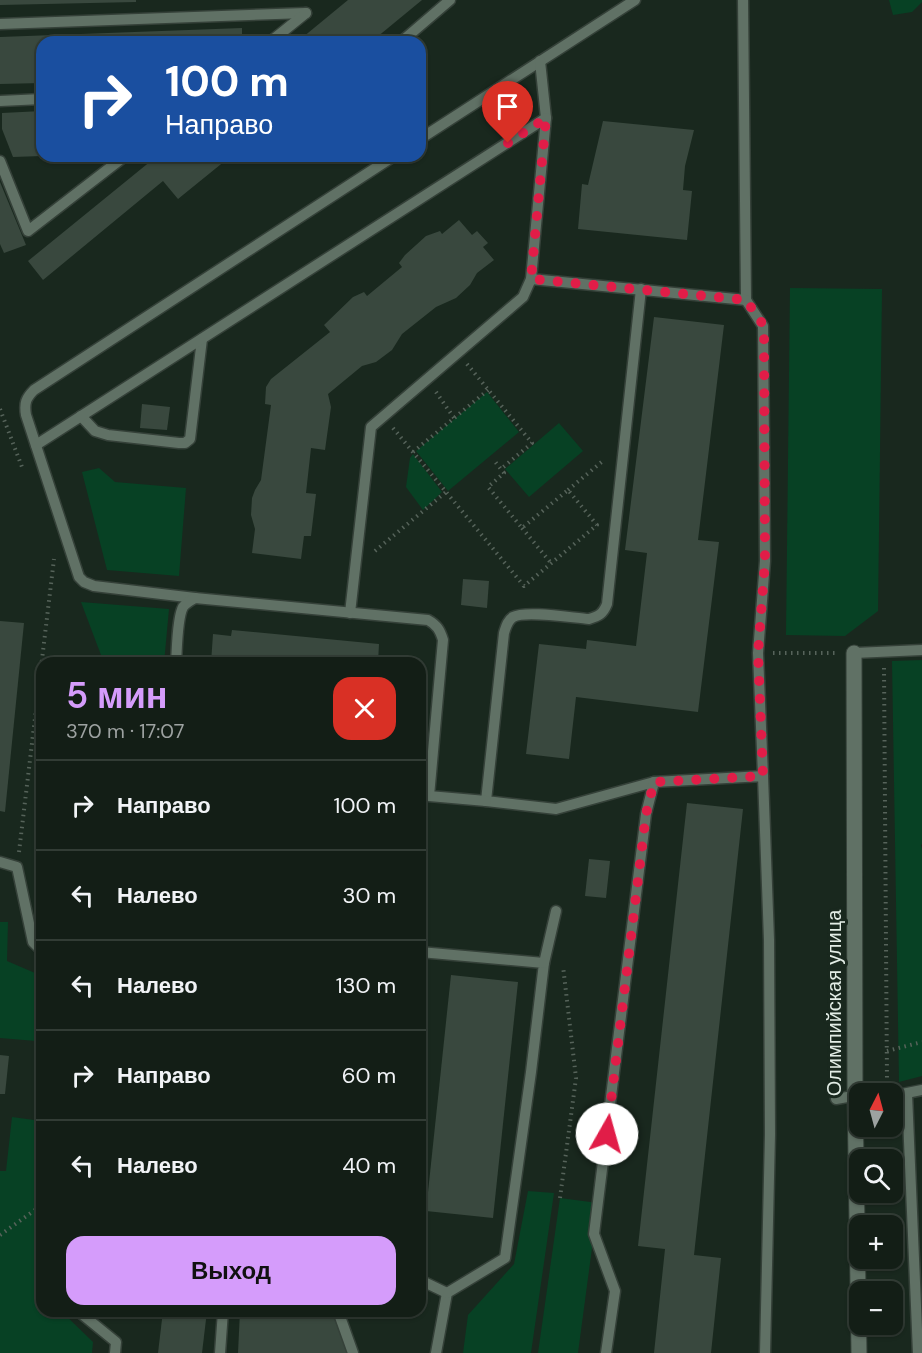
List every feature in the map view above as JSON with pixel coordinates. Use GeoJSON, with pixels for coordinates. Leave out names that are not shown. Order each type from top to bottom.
{"type":"FeatureCollection","features":[{"type":"Feature","properties":{"kind":"street","name":"Олимпийская улица"},"geometry":{"type":"LineString","coordinates":[[854,653],[857,1083]]}},
{"type":"Feature","properties":{"kind":"street","name":"Олимпийская улица"},"geometry":{"type":"LineString","coordinates":[[857,1137],[859,1353]]}},
{"type":"Feature","properties":{"kind":"lane"},"geometry":{"type":"LineString","coordinates":[[408,36],[450,0]]}},
{"type":"Feature","properties":{"kind":"lane"},"geometry":{"type":"LineString","coordinates":[[426,135],[635,0]]}},
{"type":"Feature","properties":{"kind":"lane"},"geometry":{"type":"LineString","coordinates":[[743,0],[746,300],[764,326],[765,561],[758,653],[770,940],[770,1134],[765,1353]]}},
{"type":"Feature","properties":{"kind":"lane"},"geometry":{"type":"LineString","coordinates":[[0,24],[306,13],[277,36]]}},
{"type":"Feature","properties":{"kind":"lane"},"geometry":{"type":"LineString","coordinates":[[350,613],[371,427],[523,297],[531,279],[546,118],[540,61]]}},
{"type":"Feature","properties":{"kind":"lane"},"geometry":{"type":"LineString","coordinates":[[0,101],[36,99]]}},
{"type":"Feature","properties":{"kind":"lane"},"geometry":{"type":"LineString","coordinates":[[36,445],[546,118]]}},
{"type":"Feature","properties":{"kind":"lane"},"geometry":{"type":"LineString","coordinates":[[0,161],[28,231],[117,162]]}},
{"type":"Feature","properties":{"kind":"lane"},"geometry":{"type":"LineString","coordinates":[[385,162],[34,390],[26,398],[24,406],[76,571],[84,582],[94,586],[195,598],[428,620],[434,623],[440,629],[443,640],[426,780]]}},
{"type":"Feature","properties":{"kind":"lane"},"geometry":{"type":"LineString","coordinates":[[531,279],[746,300]]}},
{"type":"Feature","properties":{"kind":"lane"},"geometry":{"type":"LineString","coordinates":[[486,801],[504,633],[507,623],[514,617],[526,614],[589,619],[603,613],[607,604],[642,289]]}},
{"type":"Feature","properties":{"kind":"lane"},"geometry":{"type":"LineString","coordinates":[[81,416],[95,431],[108,435],[179,443],[190,439],[202,339]]}},
{"type":"Feature","properties":{"kind":"lane"},"geometry":{"type":"LineString","coordinates":[[177,657],[182,608],[195,598]]}},
{"type":"Feature","properties":{"kind":"lane"},"geometry":{"type":"LineString","coordinates":[[854,653],[922,650]]}},
{"type":"Feature","properties":{"kind":"lane"},"geometry":{"type":"LineString","coordinates":[[426,797],[556,809],[654,782],[763,776]]}},
{"type":"Feature","properties":{"kind":"lane"},"geometry":{"type":"LineString","coordinates":[[606,1353],[615,1291],[594,1234],[646,814],[654,782]]}},
{"type":"Feature","properties":{"kind":"lane"},"geometry":{"type":"LineString","coordinates":[[0,862],[17,867],[33,942],[36,945]]}},
{"type":"Feature","properties":{"kind":"lane"},"geometry":{"type":"LineString","coordinates":[[436,1353],[447,1293],[506,1258],[544,963],[556,911]]}},
{"type":"Feature","properties":{"kind":"lane"},"geometry":{"type":"LineString","coordinates":[[426,953],[544,963]]}},
{"type":"Feature","properties":{"kind":"lane"},"geometry":{"type":"LineString","coordinates":[[903,1095],[922,1090]]}},
{"type":"Feature","properties":{"kind":"lane"},"geometry":{"type":"LineString","coordinates":[[907,1094],[918,1353]]}},
{"type":"Feature","properties":{"kind":"lane"},"geometry":{"type":"LineString","coordinates":[[836,1099],[849,1097]]}},
{"type":"Feature","properties":{"kind":"lane"},"geometry":{"type":"LineString","coordinates":[[426,1283],[447,1293]]}},
{"type":"Feature","properties":{"kind":"lane"},"geometry":{"type":"LineString","coordinates":[[85,1317],[116,1342],[115,1353]]}},
{"type":"Feature","properties":{"kind":"lane"},"geometry":{"type":"LineString","coordinates":[[220,1353],[223,1317]]}},
{"type":"Feature","properties":{"kind":"lane"},"geometry":{"type":"LineString","coordinates":[[340,1317],[353,1353]]}},
{"type":"Feature","properties":{"kind":"path"},"geometry":{"type":"LineString","coordinates":[[457,352],[532,443],[501,469]]}},
{"type":"Feature","properties":{"kind":"path"},"geometry":{"type":"LineString","coordinates":[[426,379],[454,418]]}},
{"type":"Feature","properties":{"kind":"path"},"geometry":{"type":"LineString","coordinates":[[413,452],[488,390]]}},
{"type":"Feature","properties":{"kind":"path"},"geometry":{"type":"LineString","coordinates":[[0,409],[25,475]]}},
{"type":"Feature","properties":{"kind":"path"},"geometry":{"type":"LineString","coordinates":[[383,416],[524,586],[597,525],[568,490]]}},
{"type":"Feature","properties":{"kind":"path"},"geometry":{"type":"LineString","coordinates":[[522,528],[624,443]]}},
{"type":"Feature","properties":{"kind":"path"},"geometry":{"type":"LineString","coordinates":[[493,459],[504,473],[488,487],[551,563]]}},
{"type":"Feature","properties":{"kind":"path"},"geometry":{"type":"LineString","coordinates":[[356,566],[446,492]]}},
{"type":"Feature","properties":{"kind":"path"},"geometry":{"type":"LineString","coordinates":[[42,657],[55,551]]}},
{"type":"Feature","properties":{"kind":"path"},"geometry":{"type":"LineString","coordinates":[[884,652],[887,1083]]}},
{"type":"Feature","properties":{"kind":"path"},"geometry":{"type":"LineString","coordinates":[[758,653],[854,653]]}},
{"type":"Feature","properties":{"kind":"path"},"geometry":{"type":"LineString","coordinates":[[17,867],[36,709]]}},
{"type":"Feature","properties":{"kind":"path"},"geometry":{"type":"LineString","coordinates":[[560,1197],[576,1078],[562,956]]}},
{"type":"Feature","properties":{"kind":"path"},"geometry":{"type":"LineString","coordinates":[[887,1051],[922,1042]]}},
{"type":"Feature","properties":{"kind":"path"},"geometry":{"type":"LineString","coordinates":[[0,1235],[36,1209]]}},
{"type":"Feature","properties":{"kind":"green space"},"geometry":{"type":"Polygon","coordinates":[[[889,0],[922,0],[922,2],[912,12],[893,15],[889,0]]]}},
{"type":"Feature","properties":{"kind":"green space"},"geometry":{"type":"Polygon","coordinates":[[[790,288],[882,289],[878,611],[845,636],[786,635],[790,288]]]}},
{"type":"Feature","properties":{"kind":"green space"},"geometry":{"type":"Polygon","coordinates":[[[487,392],[519,432],[448,491],[416,451],[487,392]]]}},
{"type":"Feature","properties":{"kind":"green space"},"geometry":{"type":"Polygon","coordinates":[[[559,423],[583,451],[529,497],[505,469],[559,423]]]}},
{"type":"Feature","properties":{"kind":"green space"},"geometry":{"type":"Polygon","coordinates":[[[413,454],[442,492],[423,510],[406,487],[410,458],[413,454]]]}},
{"type":"Feature","properties":{"kind":"green space"},"geometry":{"type":"Polygon","coordinates":[[[99,468],[115,482],[186,488],[179,576],[107,570],[82,472],[99,468]]]}},
{"type":"Feature","properties":{"kind":"green space"},"geometry":{"type":"Polygon","coordinates":[[[81,602],[169,609],[165,657],[102,657],[81,602]]]}},
{"type":"Feature","properties":{"kind":"green space"},"geometry":{"type":"Polygon","coordinates":[[[922,660],[922,1076],[899,1082],[892,661],[922,660]]]}},
{"type":"Feature","properties":{"kind":"green space"},"geometry":{"type":"Polygon","coordinates":[[[0,922],[8,922],[7,961],[36,973],[36,1041],[0,1038],[0,922]]]}},
{"type":"Feature","properties":{"kind":"green space"},"geometry":{"type":"Polygon","coordinates":[[[12,1117],[34,1120],[36,1122],[36,1317],[67,1317],[93,1342],[92,1353],[0,1353],[0,1171],[6,1171],[12,1117]]]}},
{"type":"Feature","properties":{"kind":"green space"},"geometry":{"type":"Polygon","coordinates":[[[528,1191],[554,1193],[531,1353],[463,1353],[468,1315],[514,1264],[528,1191]]]}},
{"type":"Feature","properties":{"kind":"green space"},"geometry":{"type":"Polygon","coordinates":[[[560,1198],[598,1203],[578,1353],[538,1353],[560,1198]]]}},
{"type":"Feature","properties":{"kind":"building"},"geometry":{"type":"Polygon","coordinates":[[[0,0],[136,0],[136,2],[0,5],[0,0]]]}},
{"type":"Feature","properties":{"kind":"building"},"geometry":{"type":"Polygon","coordinates":[[[348,0],[422,0],[378,36],[304,36],[348,0]]]}},
{"type":"Feature","properties":{"kind":"building"},"geometry":{"type":"Polygon","coordinates":[[[242,28],[242,36],[36,36],[36,83],[0,84],[0,37],[242,28]]]}},
{"type":"Feature","properties":{"kind":"building"},"geometry":{"type":"Polygon","coordinates":[[[36,111],[36,156],[13,157],[2,129],[2,113],[36,111]]]}},
{"type":"Feature","properties":{"kind":"building"},"geometry":{"type":"Polygon","coordinates":[[[603,121],[694,130],[685,166],[683,190],[692,191],[687,240],[578,229],[582,184],[588,185],[603,121]]]}},
{"type":"Feature","properties":{"kind":"building"},"geometry":{"type":"Polygon","coordinates":[[[150,162],[224,162],[178,199],[163,181],[43,280],[28,261],[150,162]]]}},
{"type":"Feature","properties":{"kind":"building"},"geometry":{"type":"Polygon","coordinates":[[[0,182],[26,245],[4,253],[0,244],[0,182]]]}},
{"type":"Feature","properties":{"kind":"building"},"geometry":{"type":"Polygon","coordinates":[[[459,220],[472,235],[477,231],[488,243],[483,247],[494,260],[477,273],[470,285],[456,298],[436,307],[402,334],[392,350],[376,362],[362,366],[328,394],[331,407],[325,450],[311,448],[306,493],[316,494],[311,536],[304,536],[301,559],[252,553],[255,529],[251,515],[252,498],[261,480],[271,405],[265,404],[266,387],[271,379],[330,332],[324,325],[353,297],[364,292],[367,296],[402,267],[399,263],[405,255],[426,236],[440,231],[442,234],[459,220]]]}},
{"type":"Feature","properties":{"kind":"building"},"geometry":{"type":"Polygon","coordinates":[[[654,317],[724,325],[698,540],[719,542],[698,712],[576,697],[569,759],[526,754],[539,644],[586,649],[587,640],[636,646],[647,553],[625,550],[654,317]]]}},
{"type":"Feature","properties":{"kind":"building"},"geometry":{"type":"Polygon","coordinates":[[[142,404],[170,407],[167,430],[140,428],[142,404]]]}},
{"type":"Feature","properties":{"kind":"building"},"geometry":{"type":"Polygon","coordinates":[[[463,579],[489,581],[487,608],[461,605],[463,579]]]}},
{"type":"Feature","properties":{"kind":"building"},"geometry":{"type":"Polygon","coordinates":[[[0,621],[24,623],[5,812],[0,811],[0,621]]]}},
{"type":"Feature","properties":{"kind":"building"},"geometry":{"type":"Polygon","coordinates":[[[232,630],[379,644],[378,657],[211,657],[213,634],[231,636],[232,630]]]}},
{"type":"Feature","properties":{"kind":"building"},"geometry":{"type":"Polygon","coordinates":[[[687,803],[743,809],[694,1255],[721,1258],[711,1353],[654,1353],[665,1249],[638,1246],[687,803]]]}},
{"type":"Feature","properties":{"kind":"building"},"geometry":{"type":"Polygon","coordinates":[[[589,859],[610,861],[606,898],[585,896],[589,859]]]}},
{"type":"Feature","properties":{"kind":"building"},"geometry":{"type":"Polygon","coordinates":[[[451,975],[518,982],[493,1218],[426,1211],[451,975]]]}},
{"type":"Feature","properties":{"kind":"building"},"geometry":{"type":"Polygon","coordinates":[[[0,1055],[9,1056],[5,1094],[0,1094],[0,1055]]]}},
{"type":"Feature","properties":{"kind":"building"},"geometry":{"type":"Polygon","coordinates":[[[162,1317],[206,1317],[202,1353],[158,1353],[162,1317]]]}},
{"type":"Feature","properties":{"kind":"building"},"geometry":{"type":"Polygon","coordinates":[[[240,1317],[337,1317],[350,1353],[238,1353],[240,1317]]]}},
{"type":"Feature","properties":{"kind":"route"},"geometry":{"type":"LineString","coordinates":[[508,143],[546,118],[531,279],[746,300],[764,326],[765,561],[758,653],[763,776],[654,782],[646,814],[607,1134]]}}]}
